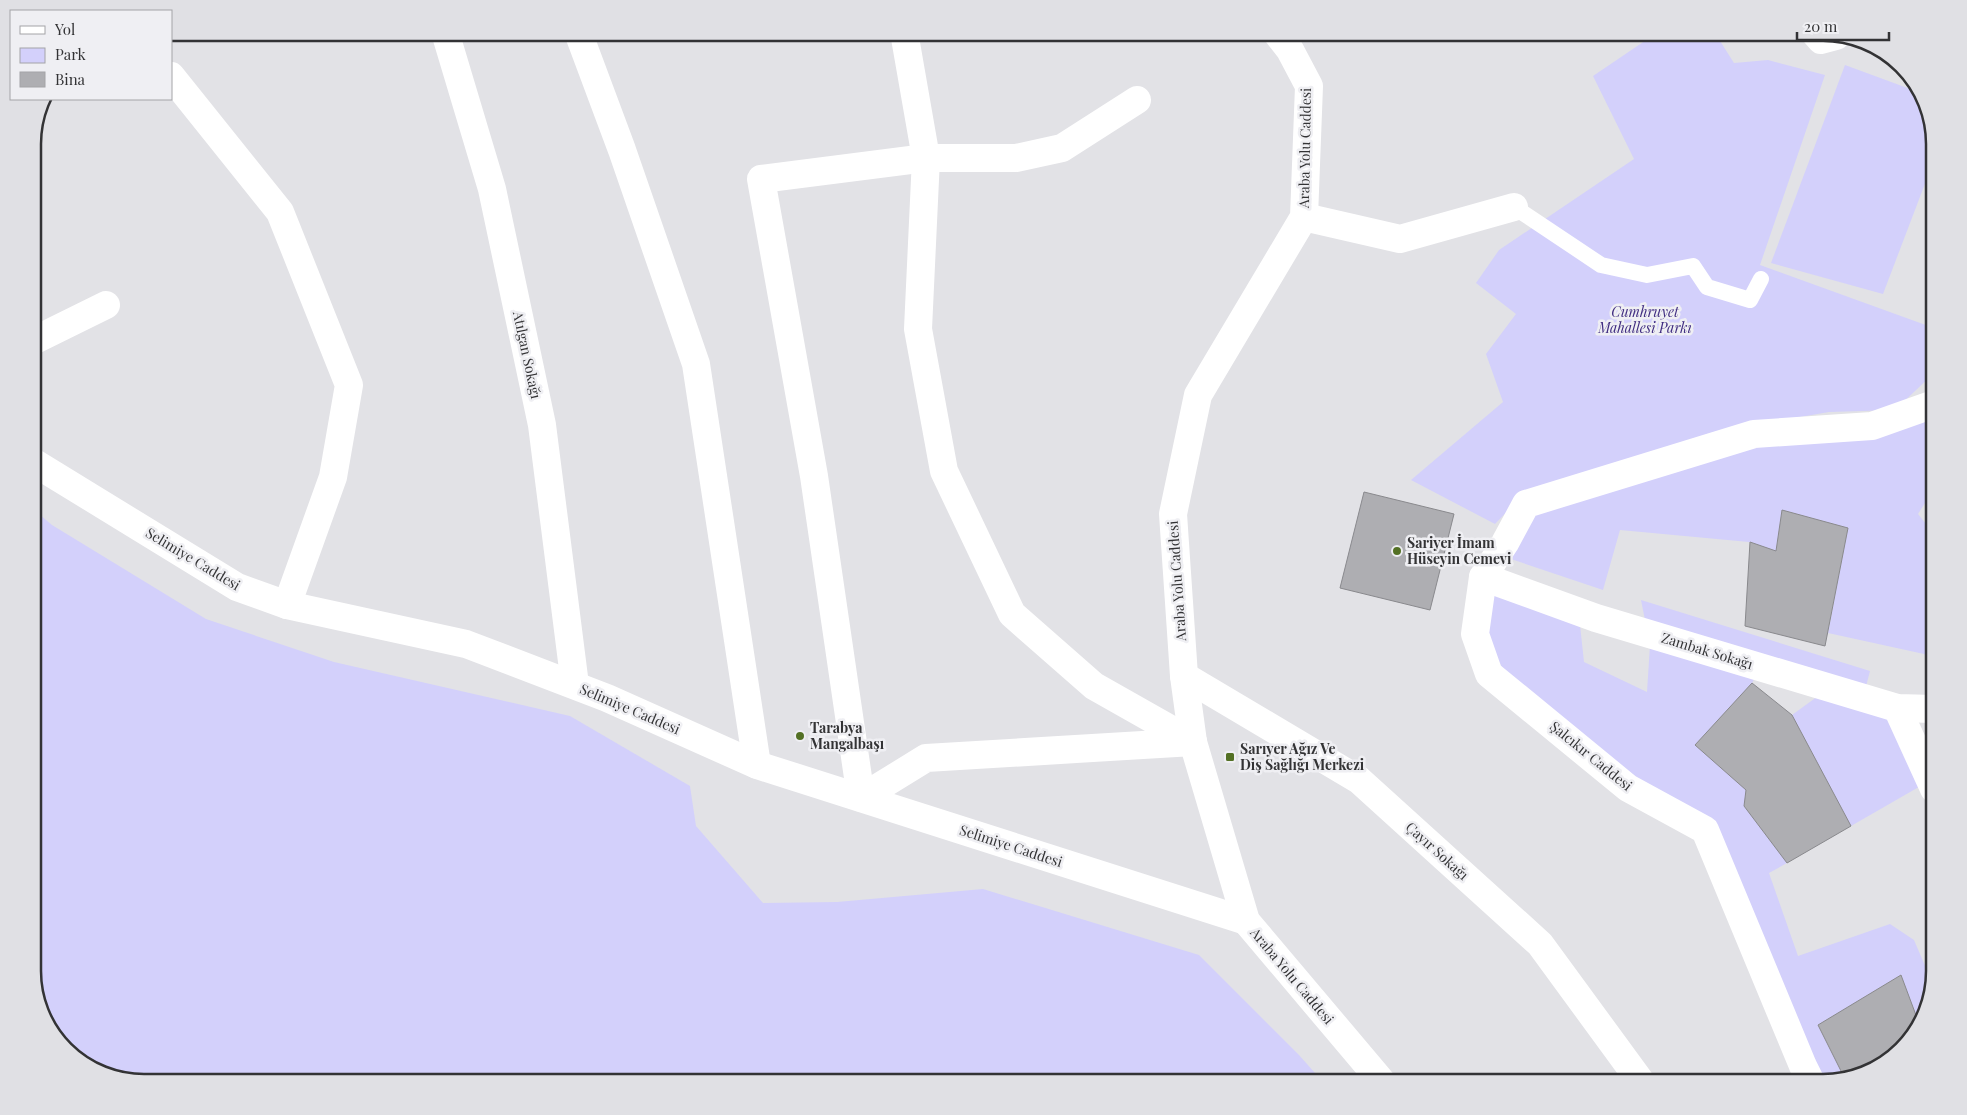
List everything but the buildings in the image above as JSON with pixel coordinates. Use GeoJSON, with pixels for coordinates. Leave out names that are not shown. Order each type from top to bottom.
{"type":"FeatureCollection","features":[{"type":"Feature","properties":{"kind":"street","name":"Atılgan Sokağı"},"geometry":{"type":"LineString","coordinates":[[448,41],[492,189],[542,425],[576,686]]}},
{"type":"Feature","properties":{"kind":"street"},"geometry":{"type":"LineString","coordinates":[[581,41],[622,150],[696,364],[757,765]]}},
{"type":"Feature","properties":{"kind":"street"},"geometry":{"type":"LineString","coordinates":[[906,41],[926,158],[918,330],[944,471],[1012,614],[1094,686],[1193,742]]}},
{"type":"Feature","properties":{"kind":"street","name":"Araba Yolu Caddesi"},"geometry":{"type":"LineString","coordinates":[[1283,41],[1290,50],[1309,86],[1304,217],[1198,395],[1173,514],[1184,676],[1193,742],[1246,921],[1375,1074]]}},
{"type":"Feature","properties":{"kind":"street"},"geometry":{"type":"LineString","coordinates":[[172,77],[280,212],[349,385],[333,477],[287,605]]}},
{"type":"Feature","properties":{"kind":"street"},"geometry":{"type":"LineString","coordinates":[[1137,100],[1062,148],[1016,158],[926,158],[761,179],[814,476],[860,798],[926,758],[1193,742]]}},
{"type":"Feature","properties":{"kind":"street"},"geometry":{"type":"LineString","coordinates":[[1304,217],[1400,239],[1514,207]]}},
{"type":"Feature","properties":{"kind":"street"},"geometry":{"type":"LineString","coordinates":[[41,338],[106,306]]}},
{"type":"Feature","properties":{"kind":"street"},"geometry":{"type":"LineString","coordinates":[[1483,577],[1505,543],[1526,504],[1754,434],[1872,426],[1926,407]]}},
{"type":"Feature","properties":{"kind":"street","name":"Selimiye Caddesi"},"geometry":{"type":"LineString","coordinates":[[41,467],[237,587],[287,605],[466,644],[607,698],[757,765],[1246,921]]}},
{"type":"Feature","properties":{"kind":"street","name":"Zambak Sokağı"},"geometry":{"type":"LineString","coordinates":[[1483,577],[1596,618],[1897,708],[1926,709]]}},
{"type":"Feature","properties":{"kind":"street","name":"Şalcıkır Caddesi"},"geometry":{"type":"LineString","coordinates":[[1483,577],[1475,634],[1489,674],[1628,788],[1705,830],[1806,1074]]}},
{"type":"Feature","properties":{"kind":"street","name":"Çayır Sokağı"},"geometry":{"type":"LineString","coordinates":[[1184,676],[1359,780],[1540,944],[1635,1074]]}},
{"type":"Feature","properties":{"kind":"street"},"geometry":{"type":"LineString","coordinates":[[1897,708],[1926,771]]}},
{"type":"Feature","properties":{"kind":"lane"},"geometry":{"type":"LineString","coordinates":[[1514,207],[1601,265],[1647,275],[1693,266],[1707,287],[1750,300],[1761,279]]}},
{"type":"Feature","properties":{"kind":"green space","name":"Cumhruyet Mahallesi Parkı"},"geometry":{"type":"Polygon","coordinates":[[[1645,41],[1720,41],[1734,63],[1768,60],[1825,75],[1760,265],[1926,325],[1926,381],[1895,410],[1829,412],[1714,432],[1528,490],[1495,524],[1411,480],[1503,402],[1486,354],[1516,314],[1476,283],[1499,250],[1634,159],[1593,76],[1645,41]]]}},
{"type":"Feature","properties":{"kind":"green space"},"geometry":{"type":"Polygon","coordinates":[[[1845,65],[1909,88],[1918,105],[1924,124],[1926,138],[1926,181],[1883,294],[1771,263],[1845,65]]]}},
{"type":"Feature","properties":{"kind":"green space"},"geometry":{"type":"Polygon","coordinates":[[[1926,412],[1926,502],[1918,514],[1926,524],[1926,656],[1828,633],[1848,528],[1782,510],[1776,551],[1749,542],[1620,530],[1603,590],[1508,558],[1536,511],[1756,443],[1926,412]]]}},
{"type":"Feature","properties":{"kind":"green space"},"geometry":{"type":"Polygon","coordinates":[[[41,516],[52,525],[206,619],[334,662],[570,716],[690,786],[696,826],[763,903],[837,902],[983,889],[1199,955],[1316,1074],[144,1074],[131,1073],[105,1066],[71,1044],[59,1028],[47,1004],[41,977],[41,516]]]}},
{"type":"Feature","properties":{"kind":"green space"},"geometry":{"type":"Polygon","coordinates":[[[1490,588],[1580,625],[1584,662],[1647,692],[1650,645],[1641,600],[1870,671],[1863,698],[1758,672],[1752,683],[1695,745],[1746,790],[1744,806],[1787,863],[1769,873],[1798,956],[1890,924],[1914,940],[1926,968],[1925,984],[1916,1015],[1901,975],[1818,1025],[1841,1072],[1819,1074],[1709,832],[1611,758],[1505,672],[1481,633],[1490,588]]]}},
{"type":"Feature","properties":{"kind":"green space"},"geometry":{"type":"Polygon","coordinates":[[[1825,691],[1891,714],[1924,784],[1851,826],[1792,715],[1825,691]]]}},
{"type":"Feature","properties":{"kind":"place","name":"Sariyer İmam Hüseyin Cemevi"},"geometry":{"type":"Point","coordinates":[1397,551]}},
{"type":"Feature","properties":{"kind":"place","name":"Tarabya Mangalbaşı"},"geometry":{"type":"Point","coordinates":[800,736]}},
{"type":"Feature","properties":{"kind":"place","name":"Sarıyer Ağız Ve Diş Sağlığı Merkezi"},"geometry":{"type":"Point","coordinates":[1230,757]}}]}
